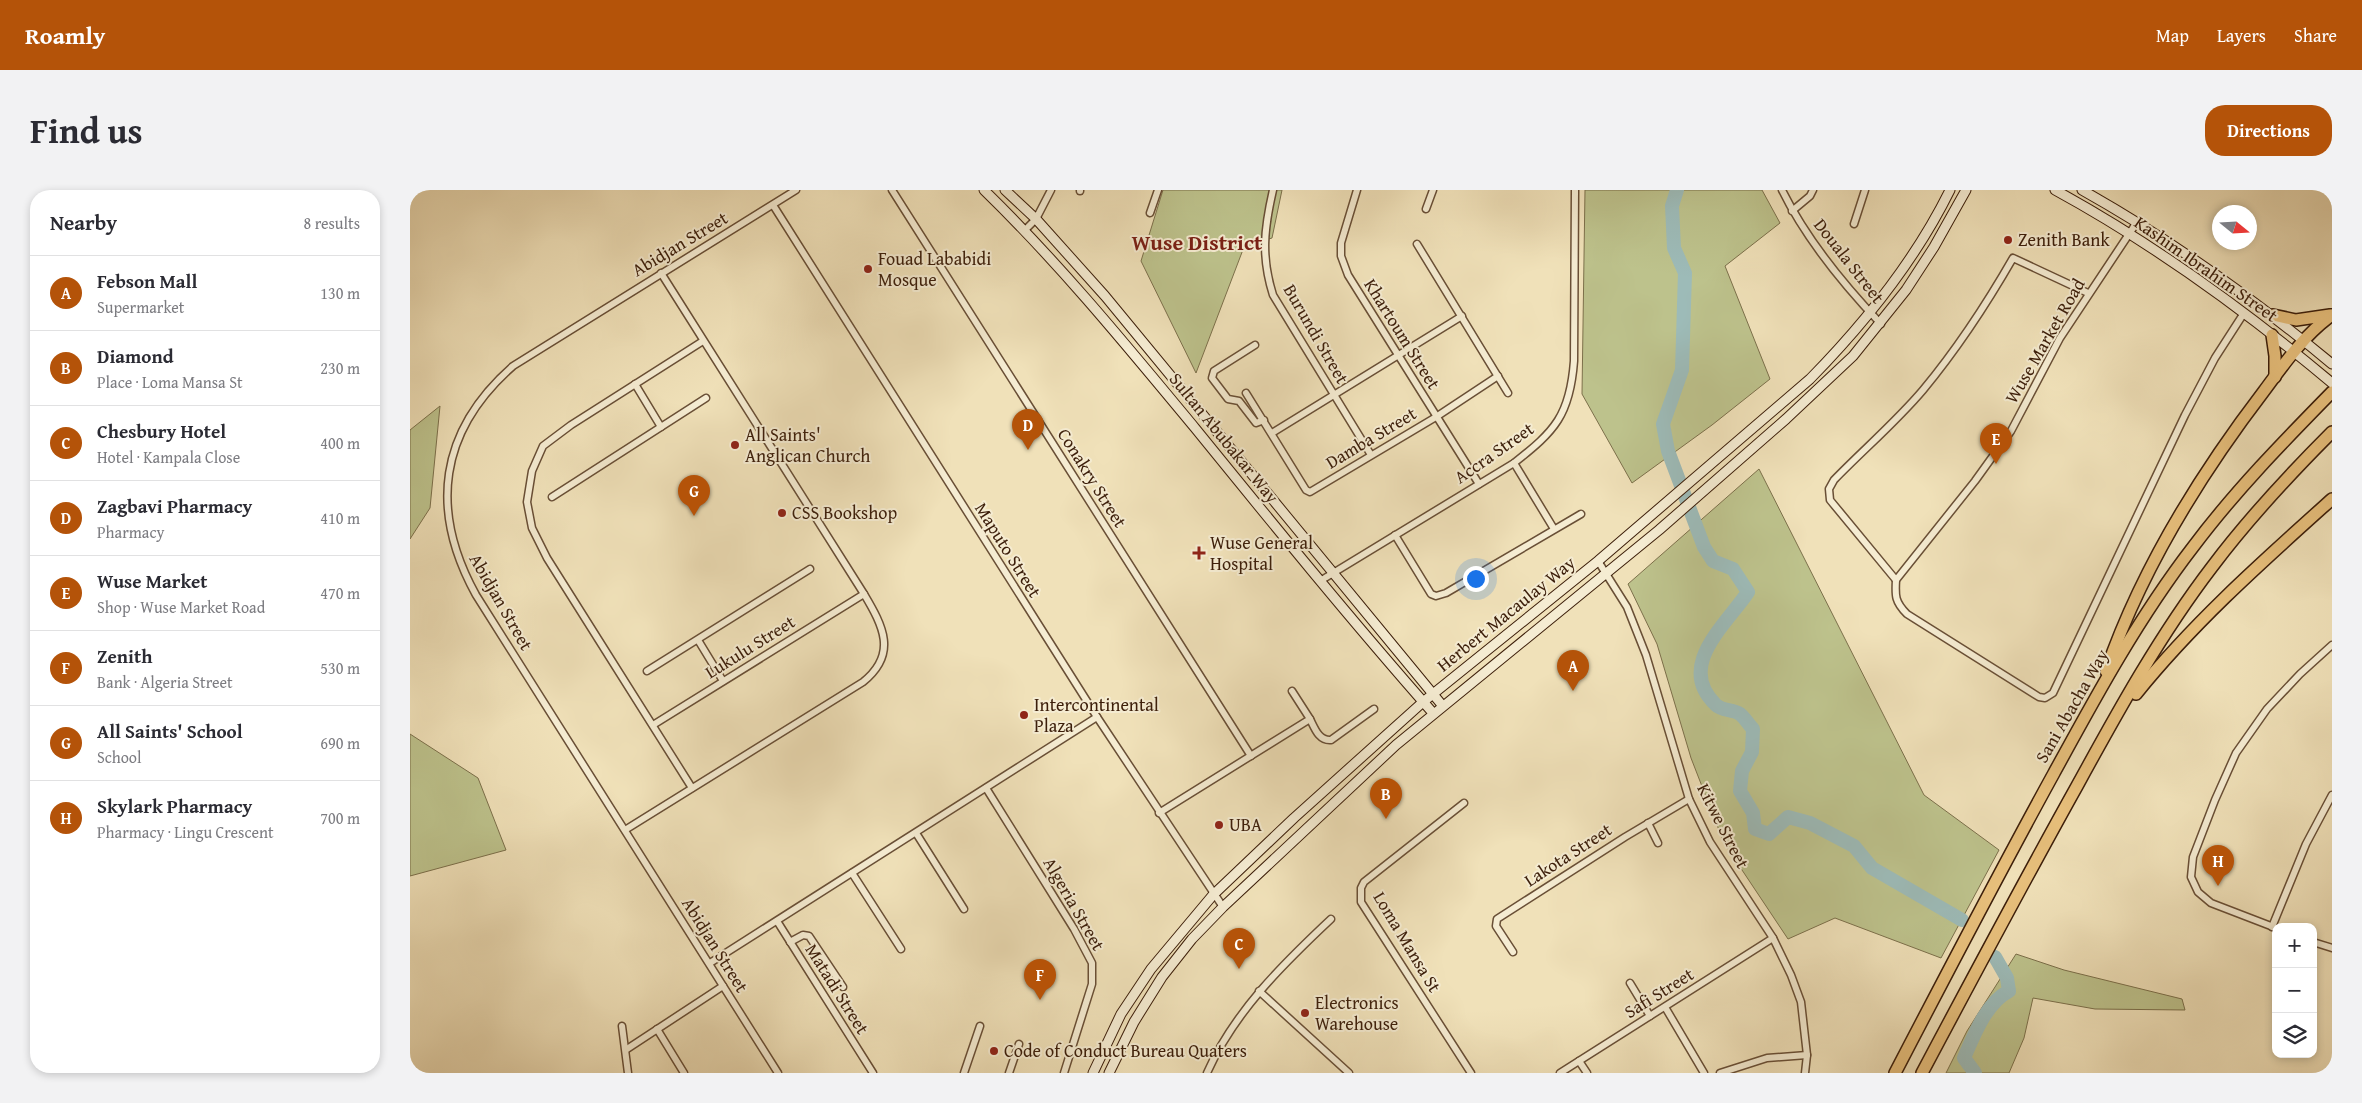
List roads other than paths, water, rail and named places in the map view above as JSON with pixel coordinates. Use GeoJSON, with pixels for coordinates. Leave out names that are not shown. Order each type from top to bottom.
{"type":"FeatureCollection","features":[{"type":"Feature","properties":{"kind":"highway"},"geometry":{"type":"LineString","coordinates":[[2273,315],[2296,320],[2332,315]]}},
{"type":"Feature","properties":{"kind":"highway"},"geometry":{"type":"LineString","coordinates":[[2098,694],[2120,631],[2198,483],[2293,352],[2332,315]]}},
{"type":"Feature","properties":{"kind":"highway"},"geometry":{"type":"LineString","coordinates":[[2272,335],[2275,356],[2274,377]]}},
{"type":"Feature","properties":{"kind":"highway","name":"Sani Abacha Way"},"geometry":{"type":"LineString","coordinates":[[1895,1073],[2003,865],[2098,694],[2146,616],[2192,548],[2233,496],[2332,392]]}},
{"type":"Feature","properties":{"kind":"highway"},"geometry":{"type":"LineString","coordinates":[[1922,1073],[2026,878],[2110,727],[2161,642],[2212,566],[2269,499],[2332,432]]}},
{"type":"Feature","properties":{"kind":"highway"},"geometry":{"type":"LineString","coordinates":[[2110,727],[2187,635],[2246,577],[2332,499]]}},
{"type":"Feature","properties":{"kind":"main road","name":"Sultan Abubakar Way"},"geometry":{"type":"LineString","coordinates":[[984,190],[1025,230],[1115,331],[1320,581],[1433,713]]}},
{"type":"Feature","properties":{"kind":"main road","name":"Sultan Abubakar Way"},"geometry":{"type":"LineString","coordinates":[[1005,190],[1036,219],[1143,342],[1442,705]]}},
{"type":"Feature","properties":{"kind":"main road","name":"Herbert Macaulay Way"},"geometry":{"type":"LineString","coordinates":[[1093,1073],[1121,1014],[1151,969],[1213,895],[1294,818],[1423,702],[1598,561],[1810,378],[1870,313],[1905,266],[1950,190]]}},
{"type":"Feature","properties":{"kind":"main road","name":"Herbert Macaulay Way"},"geometry":{"type":"LineString","coordinates":[[1109,1073],[1134,1022],[1162,978],[1192,939],[1223,907],[1442,705],[1607,574],[1839,370],[1881,324],[1934,247],[1966,190]]}},
{"type":"Feature","properties":{"kind":"main road","name":"Kashim Ibrahim Street"},"geometry":{"type":"LineString","coordinates":[[2055,190],[2128,234],[2244,314],[2332,383]]}},
{"type":"Feature","properties":{"kind":"main road","name":"Kashim Ibrahim Street"},"geometry":{"type":"LineString","coordinates":[[2082,190],[2137,222],[2273,315],[2332,364]]}},
{"type":"Feature","properties":{"kind":"street","name":"Abidjan Street"},"geometry":{"type":"LineString","coordinates":[[778,1073],[462,571],[449,526],[447,488],[452,456],[463,428],[477,403],[494,383],[513,366],[796,190]]}},
{"type":"Feature","properties":{"kind":"street","name":"Conakry Street"},"geometry":{"type":"LineString","coordinates":[[892,190],[1251,756]]}},
{"type":"Feature","properties":{"kind":"street"},"geometry":{"type":"LineString","coordinates":[[1025,230],[1036,219],[1051,190]]}},
{"type":"Feature","properties":{"kind":"street"},"geometry":{"type":"LineString","coordinates":[[1150,213],[1158,190]]}},
{"type":"Feature","properties":{"kind":"street","name":"Burundi Street"},"geometry":{"type":"LineString","coordinates":[[1273,190],[1266,219],[1264,249],[1267,274],[1273,295],[1371,455]]}},
{"type":"Feature","properties":{"kind":"street","name":"Khartoum Street"},"geometry":{"type":"LineString","coordinates":[[1357,190],[1341,243],[1341,256],[1348,275],[1397,356],[1479,484]]}},
{"type":"Feature","properties":{"kind":"street"},"geometry":{"type":"LineString","coordinates":[[1426,209],[1433,190]]}},
{"type":"Feature","properties":{"kind":"street","name":"Accra Street"},"geometry":{"type":"LineString","coordinates":[[1320,581],[1514,462],[1542,440],[1556,425],[1567,404],[1573,382],[1575,190]]}},
{"type":"Feature","properties":{"kind":"street","name":"Douala Street"},"geometry":{"type":"LineString","coordinates":[[1782,190],[1792,211],[1838,275],[1881,324]]}},
{"type":"Feature","properties":{"kind":"street"},"geometry":{"type":"LineString","coordinates":[[1792,211],[1810,196],[1813,190]]}},
{"type":"Feature","properties":{"kind":"street"},"geometry":{"type":"LineString","coordinates":[[1854,224],[1865,190]]}},
{"type":"Feature","properties":{"kind":"street","name":"Maputo Street"},"geometry":{"type":"LineString","coordinates":[[773,205],[1097,717],[1213,895],[1223,907]]}},
{"type":"Feature","properties":{"kind":"street","name":"Wuse Market Road"},"geometry":{"type":"LineString","coordinates":[[1896,580],[1975,481],[2011,431],[2045,364],[2088,293],[2137,222]]}},
{"type":"Feature","properties":{"kind":"street"},"geometry":{"type":"LineString","coordinates":[[1417,244],[1508,393]]}},
{"type":"Feature","properties":{"kind":"street"},"geometry":{"type":"LineString","coordinates":[[2088,293],[2012,258],[1966,333],[1922,392],[1834,480],[1829,489],[1830,500],[1896,580],[1895,596],[1897,605],[1907,614],[1997,672],[2039,697],[2046,698],[2053,693],[2185,415],[2215,358],[2244,314]]}},
{"type":"Feature","properties":{"kind":"street"},"geometry":{"type":"LineString","coordinates":[[625,830],[800,722],[873,674],[883,655],[885,638],[880,622],[864,594],[661,273]]}},
{"type":"Feature","properties":{"kind":"street"},"geometry":{"type":"LineString","coordinates":[[1246,394],[1272,433],[1462,316]]}},
{"type":"Feature","properties":{"kind":"street"},"geometry":{"type":"LineString","coordinates":[[692,788],[547,558],[532,528],[527,502],[532,471],[543,446],[571,425],[703,341]]}},
{"type":"Feature","properties":{"kind":"street"},"geometry":{"type":"LineString","coordinates":[[1255,345],[1214,371],[1212,378],[1228,399],[1238,401],[1256,423],[1264,420]]}},
{"type":"Feature","properties":{"kind":"street","name":"Damba Street"},"geometry":{"type":"LineString","coordinates":[[1272,433],[1306,490],[1310,492],[1436,417],[1498,376]]}},
{"type":"Feature","properties":{"kind":"street"},"geometry":{"type":"LineString","coordinates":[[636,384],[661,427]]}},
{"type":"Feature","properties":{"kind":"street"},"geometry":{"type":"LineString","coordinates":[[552,496],[706,398]]}},
{"type":"Feature","properties":{"kind":"street"},"geometry":{"type":"LineString","coordinates":[[1514,462],[1554,529]]}},
{"type":"Feature","properties":{"kind":"street"},"geometry":{"type":"LineString","coordinates":[[1395,535],[1431,594],[1436,596],[1446,593],[1581,514]]}},
{"type":"Feature","properties":{"kind":"street","name":"Kitwe Street"},"geometry":{"type":"LineString","coordinates":[[1598,561],[1628,607],[1646,655],[1690,799],[1710,842],[1773,938],[1801,1002],[1807,1055],[1805,1073]]}},
{"type":"Feature","properties":{"kind":"street"},"geometry":{"type":"LineString","coordinates":[[647,671],[810,569]]}},
{"type":"Feature","properties":{"kind":"street","name":"Lukulu Street"},"geometry":{"type":"LineString","coordinates":[[653,725],[864,594]]}},
{"type":"Feature","properties":{"kind":"street"},"geometry":{"type":"LineString","coordinates":[[698,640],[723,681]]}},
{"type":"Feature","properties":{"kind":"street"},"geometry":{"type":"LineString","coordinates":[[2272,926],[2211,903],[2198,892],[2191,877],[2193,857],[2215,800],[2236,754],[2267,709],[2300,674],[2332,645]]}},
{"type":"Feature","properties":{"kind":"street"},"geometry":{"type":"LineString","coordinates":[[1292,691],[1323,740],[1331,740],[1374,709]]}},
{"type":"Feature","properties":{"kind":"street"},"geometry":{"type":"LineString","coordinates":[[710,964],[1097,717]]}},
{"type":"Feature","properties":{"kind":"street"},"geometry":{"type":"LineString","coordinates":[[1159,813],[1310,719]]}},
{"type":"Feature","properties":{"kind":"street","name":"Algeria Street"},"geometry":{"type":"LineString","coordinates":[[986,788],[1074,929],[1092,963],[1092,984],[1064,1073]]}},
{"type":"Feature","properties":{"kind":"street"},"geometry":{"type":"LineString","coordinates":[[2276,923],[2306,844],[2332,795]]}},
{"type":"Feature","properties":{"kind":"street","name":"Lakota Street"},"geometry":{"type":"LineString","coordinates":[[1513,952],[1496,926],[1497,919],[1648,823],[1690,799]]}},
{"type":"Feature","properties":{"kind":"street","name":"Loma Mansa St"},"geometry":{"type":"LineString","coordinates":[[1464,803],[1364,882],[1360,895],[1361,902],[1471,1073]]}},
{"type":"Feature","properties":{"kind":"street"},"geometry":{"type":"LineString","coordinates":[[1648,823],[1658,843]]}},
{"type":"Feature","properties":{"kind":"street"},"geometry":{"type":"LineString","coordinates":[[916,833],[964,909]]}},
{"type":"Feature","properties":{"kind":"street"},"geometry":{"type":"LineString","coordinates":[[852,872],[901,948]]}},
{"type":"Feature","properties":{"kind":"street"},"geometry":{"type":"LineString","coordinates":[[1207,1073],[1229,1034],[1259,991],[1292,955],[1331,919]]}},
{"type":"Feature","properties":{"kind":"street","name":"Matadi Street"},"geometry":{"type":"LineString","coordinates":[[777,921],[873,1073]]}},
{"type":"Feature","properties":{"kind":"street"},"geometry":{"type":"LineString","coordinates":[[790,942],[803,936],[809,936],[843,987]]}},
{"type":"Feature","properties":{"kind":"street","name":"Safi Street"},"geometry":{"type":"LineString","coordinates":[[1560,1073],[1773,938]]}},
{"type":"Feature","properties":{"kind":"street"},"geometry":{"type":"LineString","coordinates":[[2317,943],[2332,948]]}},
{"type":"Feature","properties":{"kind":"street"},"geometry":{"type":"LineString","coordinates":[[1630,983],[1650,1016]]}},
{"type":"Feature","properties":{"kind":"street"},"geometry":{"type":"LineString","coordinates":[[626,1049],[723,986]]}},
{"type":"Feature","properties":{"kind":"street"},"geometry":{"type":"LineString","coordinates":[[1259,991],[1349,1073]]}},
{"type":"Feature","properties":{"kind":"street"},"geometry":{"type":"LineString","coordinates":[[1665,1007],[1704,1073]]}},
{"type":"Feature","properties":{"kind":"street"},"geometry":{"type":"LineString","coordinates":[[622,1026],[628,1073]]}},
{"type":"Feature","properties":{"kind":"street"},"geometry":{"type":"LineString","coordinates":[[964,1073],[980,1026]]}},
{"type":"Feature","properties":{"kind":"street"},"geometry":{"type":"LineString","coordinates":[[657,1029],[684,1073]]}},
{"type":"Feature","properties":{"kind":"street"},"geometry":{"type":"LineString","coordinates":[[1009,1073],[1019,1044]]}},
{"type":"Feature","properties":{"kind":"street"},"geometry":{"type":"LineString","coordinates":[[1720,1073],[1767,1058],[1807,1055]]}},
{"type":"Feature","properties":{"kind":"street"},"geometry":{"type":"LineString","coordinates":[[1579,1061],[1587,1073]]}},
{"type":"Feature","properties":{"kind":"waterway"},"geometry":{"type":"LineString","coordinates":[[1677,190],[1672,206],[1674,248],[1685,273],[1682,370],[1663,424],[1668,451],[1704,547],[1713,561],[1733,569],[1748,592],[1708,646],[1702,661],[1701,676],[1705,690],[1716,705],[1740,714],[1753,729],[1752,752],[1742,771],[1740,791],[1753,813],[1755,829],[1769,834],[1788,817],[1810,823],[1854,846],[1872,868],[1962,920]]}},
{"type":"Feature","properties":{"kind":"waterway"},"geometry":{"type":"LineString","coordinates":[[1975,1073],[1964,1058],[1987,1011],[2001,996],[2009,991],[2007,978],[1995,957]]}},
{"type":"Feature","properties":{"kind":"place","name":"Zenith Bank"},"geometry":{"type":"Point","coordinates":[2008,240]}},
{"type":"Feature","properties":{"kind":"place","name":"Fouad Lababidi Mosque"},"geometry":{"type":"Point","coordinates":[868,269]}},
{"type":"Feature","properties":{"kind":"place","name":"All Saints' Anglican Church"},"geometry":{"type":"Point","coordinates":[735,445]}},
{"type":"Feature","properties":{"kind":"place","name":"Zagbavi Pharmacy"},"geometry":{"type":"Point","coordinates":[1028,450]}},
{"type":"Feature","properties":{"kind":"place","name":"Wuse Market"},"geometry":{"type":"Point","coordinates":[1996,464]}},
{"type":"Feature","properties":{"kind":"place","name":"CSS Bookshop"},"geometry":{"type":"Point","coordinates":[782,513]}},
{"type":"Feature","properties":{"kind":"place","name":"All Saints' School"},"geometry":{"type":"Point","coordinates":[694,516]}},
{"type":"Feature","properties":{"kind":"place","name":"Wuse General Hospital"},"geometry":{"type":"Point","coordinates":[1199,553]}},
{"type":"Feature","properties":{"kind":"place","name":"Febson Mall"},"geometry":{"type":"Point","coordinates":[1573,691]}},
{"type":"Feature","properties":{"kind":"place","name":"Intercontinental Plaza"},"geometry":{"type":"Point","coordinates":[1024,715]}},
{"type":"Feature","properties":{"kind":"place","name":"Diamond"},"geometry":{"type":"Point","coordinates":[1386,819]}},
{"type":"Feature","properties":{"kind":"place","name":"UBA"},"geometry":{"type":"Point","coordinates":[1219,825]}},
{"type":"Feature","properties":{"kind":"place","name":"Skylark Pharmacy"},"geometry":{"type":"Point","coordinates":[2218,886]}},
{"type":"Feature","properties":{"kind":"place","name":"Chesbury Hotel"},"geometry":{"type":"Point","coordinates":[1239,969]}},
{"type":"Feature","properties":{"kind":"place","name":"Zenith"},"geometry":{"type":"Point","coordinates":[1040,1000]}},
{"type":"Feature","properties":{"kind":"place","name":"Electronics Warehouse"},"geometry":{"type":"Point","coordinates":[1305,1013]}},
{"type":"Feature","properties":{"kind":"place","name":"Code of Conduct Bureau Quaters"},"geometry":{"type":"Point","coordinates":[994,1051]}},
{"type":"Feature","properties":{"kind":"district","name":"Wuse District"},"geometry":{"type":"Point","coordinates":[1197,242]}}]}
